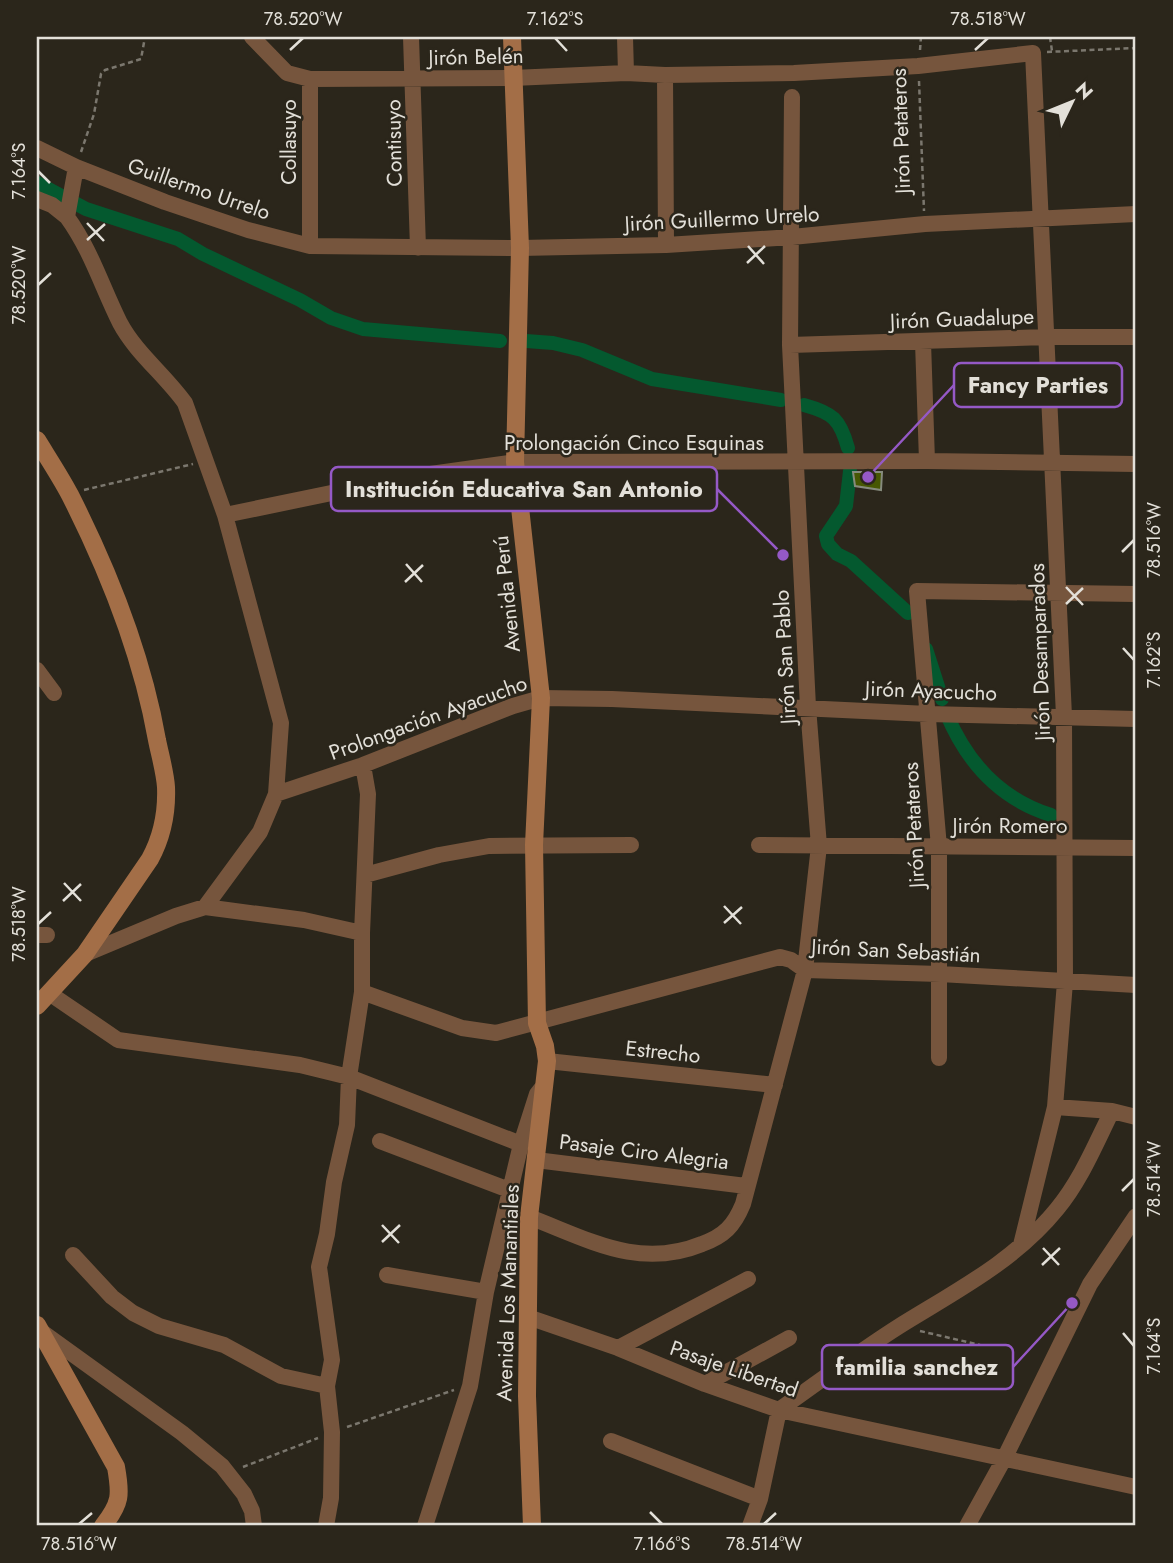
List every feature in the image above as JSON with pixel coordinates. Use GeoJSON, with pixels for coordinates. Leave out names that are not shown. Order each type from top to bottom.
{"type":"FeatureCollection","features":[{"type":"Feature","properties":{"kind":"street","name":"Jirón Belén"},"geometry":{"type":"LineString","coordinates":[[252,37],[287,73],[310,79],[794,73],[918,66],[1033,53]]}},
{"type":"Feature","properties":{"kind":"street","name":"Contisuyo"},"geometry":{"type":"LineString","coordinates":[[411,37],[418,248]]}},
{"type":"Feature","properties":{"kind":"street","name":"Avenida Perú"},"geometry":{"type":"LineString","coordinates":[[512,37],[520,248],[515,462],[541,698],[534,845],[537,1024],[547,1061]]}},
{"type":"Feature","properties":{"kind":"street"},"geometry":{"type":"LineString","coordinates":[[625,37],[626,73]]}},
{"type":"Feature","properties":{"kind":"street","name":"Jirón Desamparados"},"geometry":{"type":"LineString","coordinates":[[1021,1245],[1055,1107],[1065,982],[1064,716],[1033,53]]}},
{"type":"Feature","properties":{"kind":"street"},"geometry":{"type":"LineString","coordinates":[[665,75],[666,245]]}},
{"type":"Feature","properties":{"kind":"street","name":"Collasuyo"},"geometry":{"type":"LineString","coordinates":[[310,79],[310,246]]}},
{"type":"Feature","properties":{"kind":"street","name":"Jirón San Pablo"},"geometry":{"type":"LineString","coordinates":[[529,1217],[631,1254],[670,1254],[717,1238],[729,1230],[737,1220],[743,1204],[805,970],[818,846],[808,708],[790,345],[792,97]]}},
{"type":"Feature","properties":{"kind":"street","name":"Guillermo Urrelo"},"geometry":{"type":"LineString","coordinates":[[37,148],[74,171],[248,230],[310,246]]}},
{"type":"Feature","properties":{"kind":"street"},"geometry":{"type":"LineString","coordinates":[[67,214],[74,171]]}},
{"type":"Feature","properties":{"kind":"street"},"geometry":{"type":"LineString","coordinates":[[37,199],[67,214],[82,238],[121,324],[132,342],[185,403],[225,515],[281,723],[276,793],[260,832],[205,907]]}},
{"type":"Feature","properties":{"kind":"street","name":"Jirón Guillermo Urrelo"},"geometry":{"type":"LineString","coordinates":[[310,246],[520,248],[666,245],[792,237],[925,224],[1136,214]]}},
{"type":"Feature","properties":{"kind":"street","name":"Jirón Guadalupe"},"geometry":{"type":"LineString","coordinates":[[790,345],[1136,337]]}},
{"type":"Feature","properties":{"kind":"street"},"geometry":{"type":"LineString","coordinates":[[923,342],[927,461]]}},
{"type":"Feature","properties":{"kind":"street"},"geometry":{"type":"LineString","coordinates":[[37,440],[69,494],[123,615],[154,723],[166,787],[164,822],[159,843],[85,954],[43,999],[118,1040],[300,1065],[349,1077],[521,1144]]}},
{"type":"Feature","properties":{"kind":"street","name":"Prolongación Cinco Esquinas"},"geometry":{"type":"LineString","coordinates":[[225,515],[409,477],[515,462],[927,461],[1136,464]]}},
{"type":"Feature","properties":{"kind":"street","name":"Jirón Petateros"},"geometry":{"type":"LineString","coordinates":[[939,1058],[939,847],[917,591],[1059,593]]}},
{"type":"Feature","properties":{"kind":"street"},"geometry":{"type":"LineString","coordinates":[[1059,593],[1136,594]]}},
{"type":"Feature","properties":{"kind":"street"},"geometry":{"type":"LineString","coordinates":[[37,670],[54,693]]}},
{"type":"Feature","properties":{"kind":"street","name":"Prolongación Ayacucho"},"geometry":{"type":"LineString","coordinates":[[276,793],[363,765],[513,706],[541,698],[808,708]]}},
{"type":"Feature","properties":{"kind":"street","name":"Jirón Ayacucho"},"geometry":{"type":"LineString","coordinates":[[808,708],[1136,719]]}},
{"type":"Feature","properties":{"kind":"street"},"geometry":{"type":"LineString","coordinates":[[326,1526],[331,1498],[331,1432],[327,1386],[332,1360],[319,1267],[347,1125],[349,1077],[362,992],[368,794],[363,765]]}},
{"type":"Feature","properties":{"kind":"street"},"geometry":{"type":"LineString","coordinates":[[365,875],[439,855],[489,846],[631,845]]}},
{"type":"Feature","properties":{"kind":"street","name":"Jirón Romero"},"geometry":{"type":"LineString","coordinates":[[759,845],[1136,848]]}},
{"type":"Feature","properties":{"kind":"street"},"geometry":{"type":"LineString","coordinates":[[85,954],[176,916],[205,907],[304,920],[362,933]]}},
{"type":"Feature","properties":{"kind":"street","name":"Jirón San Sebastián"},"geometry":{"type":"LineString","coordinates":[[362,992],[462,1028],[496,1033],[779,957],[791,960],[805,970],[940,974],[1136,985]]}},
{"type":"Feature","properties":{"kind":"street","name":"Estrecho"},"geometry":{"type":"LineString","coordinates":[[547,1061],[775,1085]]}},
{"type":"Feature","properties":{"kind":"street","name":"Avenida Los Manantiales"},"geometry":{"type":"LineString","coordinates":[[532,1526],[527,1396],[529,1217],[547,1061]]}},
{"type":"Feature","properties":{"kind":"street"},"geometry":{"type":"LineString","coordinates":[[425,1526],[470,1386],[486,1292],[521,1144],[537,1094],[545,1084]]}},
{"type":"Feature","properties":{"kind":"street"},"geometry":{"type":"LineString","coordinates":[[1055,1107],[1112,1111],[1136,1116]]}},
{"type":"Feature","properties":{"kind":"street"},"geometry":{"type":"LineString","coordinates":[[750,1526],[760,1499],[779,1410],[899,1326],[994,1269],[1021,1245],[1055,1212],[1074,1188],[1112,1111]]}},
{"type":"Feature","properties":{"kind":"street"},"geometry":{"type":"LineString","coordinates":[[380,1141],[509,1190]]}},
{"type":"Feature","properties":{"kind":"street","name":"Pasaje Ciro Alegria"},"geometry":{"type":"LineString","coordinates":[[536,1160],[746,1186]]}},
{"type":"Feature","properties":{"kind":"street"},"geometry":{"type":"LineString","coordinates":[[967,1526],[1004,1458],[1090,1284],[1136,1216]]}},
{"type":"Feature","properties":{"kind":"street"},"geometry":{"type":"LineString","coordinates":[[73,1255],[112,1297],[141,1318],[224,1345],[281,1376],[327,1386]]}},
{"type":"Feature","properties":{"kind":"street"},"geometry":{"type":"LineString","coordinates":[[387,1275],[486,1292]]}},
{"type":"Feature","properties":{"kind":"street"},"geometry":{"type":"LineString","coordinates":[[618,1348],[748,1279]]}},
{"type":"Feature","properties":{"kind":"street","name":"Pasaje Libertad"},"geometry":{"type":"LineString","coordinates":[[528,1317],[618,1348],[705,1384],[779,1410],[1136,1487]]}},
{"type":"Feature","properties":{"kind":"street"},"geometry":{"type":"LineString","coordinates":[[38,1327],[182,1433],[229,1473],[248,1503],[254,1526]]}},
{"type":"Feature","properties":{"kind":"street"},"geometry":{"type":"LineString","coordinates":[[38,1327],[116,1467],[120,1490],[117,1509],[103,1526]]}},
{"type":"Feature","properties":{"kind":"street"},"geometry":{"type":"LineString","coordinates":[[705,1384],[789,1338]]}},
{"type":"Feature","properties":{"kind":"street"},"geometry":{"type":"LineString","coordinates":[[611,1441],[760,1499]]}},
{"type":"Feature","properties":{"kind":"path"},"geometry":{"type":"LineString","coordinates":[[74,171],[94,114],[101,74],[105,70],[141,59],[145,37]]}},
{"type":"Feature","properties":{"kind":"path","name":"Jirón Petateros"},"geometry":{"type":"LineString","coordinates":[[921,37],[918,66],[925,224]]}},
{"type":"Feature","properties":{"kind":"path"},"geometry":{"type":"LineString","coordinates":[[1050,37],[1052,52]]}},
{"type":"Feature","properties":{"kind":"path"},"geometry":{"type":"LineString","coordinates":[[1033,53],[1136,48]]}},
{"type":"Feature","properties":{"kind":"path"},"geometry":{"type":"LineString","coordinates":[[69,494],[206,461]]}},
{"type":"Feature","properties":{"kind":"path"},"geometry":{"type":"LineString","coordinates":[[899,1326],[980,1345]]}},
{"type":"Feature","properties":{"kind":"path"},"geometry":{"type":"LineString","coordinates":[[229,1473],[331,1432],[435,1395],[470,1386]]}},
{"type":"Feature","properties":{"kind":"building"},"geometry":{"type":"Polygon","coordinates":[[[853,472],[882,472],[881,490],[855,486],[853,472]]]}},
{"type":"Feature","properties":{"kind":"waterway"},"geometry":{"type":"LineString","coordinates":[[37,183],[86,209],[178,239],[331,318],[363,329],[500,341]]}},
{"type":"Feature","properties":{"kind":"waterway"},"geometry":{"type":"LineString","coordinates":[[526,341],[553,343],[582,350],[652,379],[781,400]]}},
{"type":"Feature","properties":{"kind":"waterway"},"geometry":{"type":"LineString","coordinates":[[804,405],[829,414],[842,430],[848,448]]}},
{"type":"Feature","properties":{"kind":"waterway"},"geometry":{"type":"LineString","coordinates":[[850,471],[846,506],[826,536],[828,544],[837,554],[851,561],[908,613]]}},
{"type":"Feature","properties":{"kind":"waterway"},"geometry":{"type":"LineString","coordinates":[[926,649],[942,699]]}},
{"type":"Feature","properties":{"kind":"waterway"},"geometry":{"type":"LineString","coordinates":[[947,715],[965,748],[987,777],[1016,799],[1051,815]]}},
{"type":"Feature","properties":{"kind":"place","name":"Fancy Parties"},"geometry":{"type":"Point","coordinates":[868,477]}},
{"type":"Feature","properties":{"kind":"place","name":"Institución Educativa San Antonio"},"geometry":{"type":"Point","coordinates":[783,555]}},
{"type":"Feature","properties":{"kind":"place","name":"familia sanchez"},"geometry":{"type":"Point","coordinates":[1072,1303]}}]}
